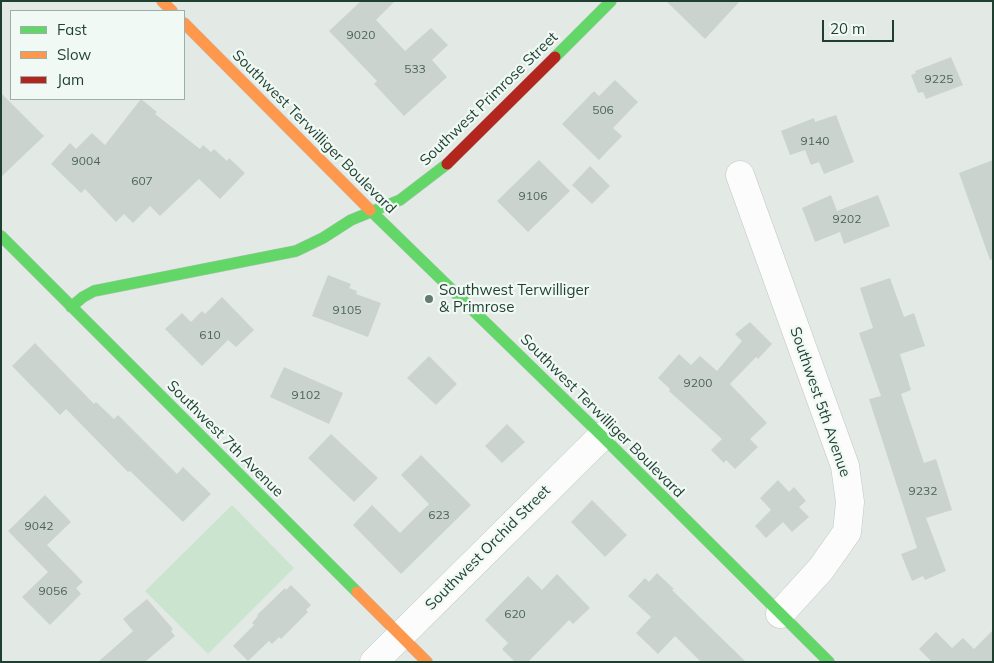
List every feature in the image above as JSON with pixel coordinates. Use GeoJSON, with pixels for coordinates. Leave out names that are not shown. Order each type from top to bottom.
{"type":"FeatureCollection","features":[{"type":"Feature","properties":{"kind":"street"},"geometry":{"type":"LineString","coordinates":[[162,1],[171,10]]}},
{"type":"Feature","properties":{"kind":"street","name":"Southwest Primrose Street"},"geometry":{"type":"LineString","coordinates":[[71,307],[83,296],[94,292],[296,251],[324,238],[351,220],[400,200],[447,164],[611,1]]}},
{"type":"Feature","properties":{"kind":"street","name":"Southwest Terwilliger Boulevard"},"geometry":{"type":"LineString","coordinates":[[185,24],[372,212],[602,436],[829,662]]}},
{"type":"Feature","properties":{"kind":"street","name":"Southwest 5th Avenue"},"geometry":{"type":"LineString","coordinates":[[740,174],[845,466],[850,502],[847,532],[822,569],[780,614]]}},
{"type":"Feature","properties":{"kind":"street","name":"Southwest 7th Avenue"},"geometry":{"type":"LineString","coordinates":[[1,236],[427,662]]}},
{"type":"Feature","properties":{"kind":"street","name":"Southwest Orchid Street"},"geometry":{"type":"LineString","coordinates":[[374,662],[602,436]]}},
{"type":"Feature","properties":{"kind":"green space"},"geometry":{"type":"Polygon","coordinates":[[[232,505],[294,568],[208,654],[145,591],[232,505]]]}},
{"type":"Feature","properties":{"kind":"building"},"geometry":{"type":"Polygon","coordinates":[[[361,1],[395,1],[376,20],[405,51],[431,28],[448,45],[432,60],[447,77],[404,116],[374,84],[377,81],[329,31],[361,1]]]}},
{"type":"Feature","properties":{"kind":"building"},"geometry":{"type":"Polygon","coordinates":[[[666,1],[740,1],[705,39],[666,1]]]}},
{"type":"Feature","properties":{"kind":"building"},"geometry":{"type":"Polygon","coordinates":[[[951,57],[963,85],[926,99],[923,92],[918,93],[911,75],[916,73],[915,71],[951,57]]]}},
{"type":"Feature","properties":{"kind":"building"},"geometry":{"type":"Polygon","coordinates":[[[615,80],[638,102],[613,128],[622,136],[599,160],[562,124],[594,91],[599,96],[615,80]]]}},
{"type":"Feature","properties":{"kind":"building"},"geometry":{"type":"Polygon","coordinates":[[[1,93],[44,136],[1,177],[1,93]]]}},
{"type":"Feature","properties":{"kind":"building"},"geometry":{"type":"Polygon","coordinates":[[[140,100],[142,100],[157,112],[155,114],[200,149],[203,145],[211,152],[214,149],[227,161],[229,158],[245,173],[220,199],[199,179],[160,216],[150,206],[133,223],[124,214],[116,222],[85,189],[81,193],[51,164],[70,143],[76,149],[92,133],[105,145],[140,100]]]}},
{"type":"Feature","properties":{"kind":"building"},"geometry":{"type":"Polygon","coordinates":[[[836,115],[854,162],[824,174],[819,162],[811,165],[805,150],[790,155],[781,131],[814,118],[815,122],[836,115]]]}},
{"type":"Feature","properties":{"kind":"building"},"geometry":{"type":"Polygon","coordinates":[[[539,160],[570,191],[528,232],[497,201],[539,160]]]}},
{"type":"Feature","properties":{"kind":"building"},"geometry":{"type":"Polygon","coordinates":[[[993,160],[993,259],[990,260],[959,173],[993,160]]]}},
{"type":"Feature","properties":{"kind":"building"},"geometry":{"type":"Polygon","coordinates":[[[590,166],[610,186],[592,204],[572,185],[590,166]]]}},
{"type":"Feature","properties":{"kind":"building"},"geometry":{"type":"Polygon","coordinates":[[[831,195],[837,211],[878,195],[890,226],[844,244],[840,232],[815,242],[802,208],[831,195]]]}},
{"type":"Feature","properties":{"kind":"building"},"geometry":{"type":"Polygon","coordinates":[[[328,275],[351,284],[349,288],[357,291],[356,294],[381,303],[368,337],[312,316],[328,275]]]}},
{"type":"Feature","properties":{"kind":"building"},"geometry":{"type":"Polygon","coordinates":[[[890,278],[904,317],[914,313],[925,346],[900,354],[911,390],[901,394],[924,463],[936,459],[952,510],[926,518],[946,571],[925,580],[923,576],[912,581],[901,554],[917,548],[869,399],[881,396],[859,333],[873,328],[860,288],[890,278]]]}},
{"type":"Feature","properties":{"kind":"building"},"geometry":{"type":"Polygon","coordinates":[[[222,297],[254,330],[236,347],[228,340],[202,366],[165,329],[182,313],[191,322],[202,311],[205,314],[222,297]]]}},
{"type":"Feature","properties":{"kind":"building"},"geometry":{"type":"Polygon","coordinates":[[[750,322],[772,344],[758,359],[756,357],[730,384],[767,423],[750,439],[758,447],[735,469],[726,460],[724,463],[711,450],[722,439],[669,391],[670,389],[658,378],[679,354],[691,365],[700,356],[717,371],[742,341],[735,334],[750,322]]]}},
{"type":"Feature","properties":{"kind":"building"},"geometry":{"type":"Polygon","coordinates":[[[35,343],[94,404],[96,402],[114,419],[118,415],[177,474],[183,467],[211,494],[183,522],[130,471],[128,472],[66,409],[60,415],[12,366],[35,343]]]}},
{"type":"Feature","properties":{"kind":"building"},"geometry":{"type":"Polygon","coordinates":[[[429,356],[457,384],[436,405],[407,378],[429,356]]]}},
{"type":"Feature","properties":{"kind":"building"},"geometry":{"type":"Polygon","coordinates":[[[284,367],[343,393],[329,424],[270,397],[284,367]]]}},
{"type":"Feature","properties":{"kind":"building"},"geometry":{"type":"Polygon","coordinates":[[[507,424],[525,442],[502,463],[485,446],[507,424]]]}},
{"type":"Feature","properties":{"kind":"building"},"geometry":{"type":"Polygon","coordinates":[[[331,434],[378,478],[354,502],[308,458],[331,434]]]}},
{"type":"Feature","properties":{"kind":"building"},"geometry":{"type":"Polygon","coordinates":[[[421,455],[471,505],[401,574],[353,525],[372,505],[400,533],[429,504],[401,475],[421,455]]]}},
{"type":"Feature","properties":{"kind":"building"},"geometry":{"type":"Polygon","coordinates":[[[778,480],[789,492],[794,487],[806,501],[799,507],[809,517],[792,532],[783,522],[766,538],[755,526],[771,510],[760,498],[778,480]]]}},
{"type":"Feature","properties":{"kind":"building"},"geometry":{"type":"Polygon","coordinates":[[[45,495],[71,522],[47,545],[83,582],[76,588],[81,594],[50,625],[22,597],[48,572],[8,531],[45,495]]]}},
{"type":"Feature","properties":{"kind":"building"},"geometry":{"type":"Polygon","coordinates":[[[592,500],[627,535],[605,557],[571,522],[592,500]]]}},
{"type":"Feature","properties":{"kind":"building"},"geometry":{"type":"Polygon","coordinates":[[[657,573],[746,662],[701,662],[675,636],[658,654],[636,633],[651,617],[628,596],[645,578],[649,582],[657,573]]]}},
{"type":"Feature","properties":{"kind":"building"},"geometry":{"type":"Polygon","coordinates":[[[557,574],[590,608],[573,624],[569,620],[528,662],[515,662],[502,649],[508,643],[485,620],[528,576],[542,590],[557,574]]]}},
{"type":"Feature","properties":{"kind":"building"},"geometry":{"type":"Polygon","coordinates":[[[291,585],[311,605],[306,610],[308,612],[281,639],[279,637],[272,644],[269,641],[248,661],[233,646],[254,625],[252,623],[257,615],[285,588],[286,590],[291,585]]]}},
{"type":"Feature","properties":{"kind":"building"},"geometry":{"type":"Polygon","coordinates":[[[147,599],[173,629],[171,631],[175,636],[145,662],[98,662],[133,631],[123,619],[147,599]]]}},
{"type":"Feature","properties":{"kind":"building"},"geometry":{"type":"Polygon","coordinates":[[[993,630],[993,662],[932,662],[919,649],[936,632],[952,648],[963,638],[974,649],[993,630]]]}},
{"type":"Feature","properties":{"kind":"traffic: fast"},"geometry":{"type":"LineString","coordinates":[[555,57],[611,1]]}},
{"type":"Feature","properties":{"kind":"traffic: fast"},"geometry":{"type":"LineString","coordinates":[[71,307],[94,291],[296,251],[323,238],[351,220],[400,200],[447,164]]}},
{"type":"Feature","properties":{"kind":"traffic: fast"},"geometry":{"type":"LineString","coordinates":[[370,210],[602,436],[829,662]]}},
{"type":"Feature","properties":{"kind":"traffic: fast"},"geometry":{"type":"LineString","coordinates":[[1,236],[357,592]]}},
{"type":"Feature","properties":{"kind":"traffic: slow"},"geometry":{"type":"LineString","coordinates":[[162,1],[171,10]]}},
{"type":"Feature","properties":{"kind":"traffic: slow"},"geometry":{"type":"LineString","coordinates":[[185,24],[370,210]]}},
{"type":"Feature","properties":{"kind":"traffic: slow"},"geometry":{"type":"LineString","coordinates":[[357,592],[427,662]]}},
{"type":"Feature","properties":{"kind":"traffic: jam"},"geometry":{"type":"LineString","coordinates":[[447,164],[555,57]]}},
{"type":"Feature","properties":{"kind":"place","name":"Southwest Terwilliger & Primrose"},"geometry":{"type":"Point","coordinates":[429,299]}}]}
